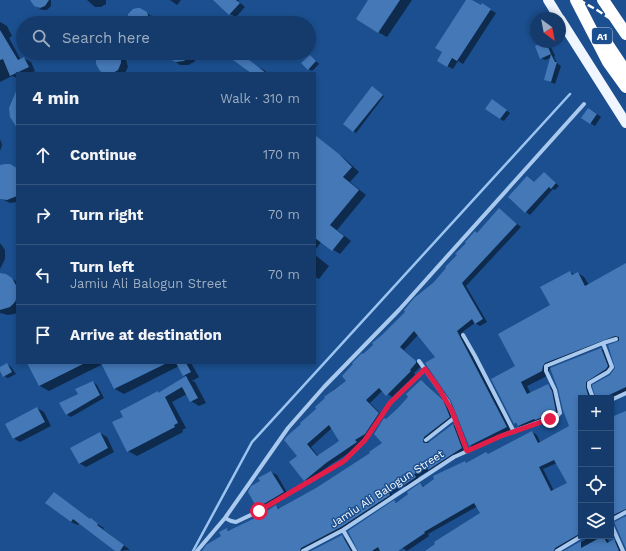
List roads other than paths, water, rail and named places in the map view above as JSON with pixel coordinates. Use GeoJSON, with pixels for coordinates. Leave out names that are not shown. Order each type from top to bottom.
{"type":"FeatureCollection","features":[{"type":"Feature","properties":{"kind":"highway","name":"A1"},"geometry":{"type":"LineString","coordinates":[[577,0],[626,72]]}},
{"type":"Feature","properties":{"kind":"highway"},"geometry":{"type":"LineString","coordinates":[[577,0],[608,62],[626,87]]}},
{"type":"Feature","properties":{"kind":"highway","name":"A1"},"geometry":{"type":"LineString","coordinates":[[605,0],[626,34]]}},
{"type":"Feature","properties":{"kind":"highway"},"geometry":{"type":"LineString","coordinates":[[605,0],[626,24]]}},
{"type":"Feature","properties":{"kind":"main road"},"geometry":{"type":"LineString","coordinates":[[548,0],[556,12]]}},
{"type":"Feature","properties":{"kind":"main road"},"geometry":{"type":"LineString","coordinates":[[566,28],[626,123]]}},
{"type":"Feature","properties":{"kind":"street"},"geometry":{"type":"LineString","coordinates":[[198,551],[225,518],[288,428],[405,304],[584,104]]}},
{"type":"Feature","properties":{"kind":"street"},"geometry":{"type":"LineString","coordinates":[[463,335],[514,432]]}},
{"type":"Feature","properties":{"kind":"street"},"geometry":{"type":"LineString","coordinates":[[592,395],[589,383],[608,372],[612,367],[603,343],[616,339]]}},
{"type":"Feature","properties":{"kind":"street","name":"Jamiu Ali Balogun Street"},"geometry":{"type":"LineString","coordinates":[[303,551],[343,530],[454,457],[558,415],[560,410],[555,390],[546,371],[546,366],[603,343]]}},
{"type":"Feature","properties":{"kind":"street"},"geometry":{"type":"LineString","coordinates":[[419,361],[448,402],[467,451]]}},
{"type":"Feature","properties":{"kind":"street"},"geometry":{"type":"LineString","coordinates":[[225,518],[236,522],[259,511],[344,461],[365,440],[390,403],[425,369]]}},
{"type":"Feature","properties":{"kind":"street"},"geometry":{"type":"LineString","coordinates":[[614,399],[626,394]]}},
{"type":"Feature","properties":{"kind":"street"},"geometry":{"type":"LineString","coordinates":[[426,440],[454,418]]}},
{"type":"Feature","properties":{"kind":"street"},"geometry":{"type":"LineString","coordinates":[[614,518],[626,512]]}},
{"type":"Feature","properties":{"kind":"street"},"geometry":{"type":"LineString","coordinates":[[343,530],[355,551]]}},
{"type":"Feature","properties":{"kind":"street"},"geometry":{"type":"LineString","coordinates":[[614,531],[623,551]]}},
{"type":"Feature","properties":{"kind":"street"},"geometry":{"type":"LineString","coordinates":[[557,551],[578,538]]}},
{"type":"Feature","properties":{"kind":"waterway"},"geometry":{"type":"LineString","coordinates":[[193,551],[252,442],[570,94]]}},
{"type":"Feature","properties":{"kind":"railway"},"geometry":{"type":"LineString","coordinates":[[579,0],[626,29]]}}]}
